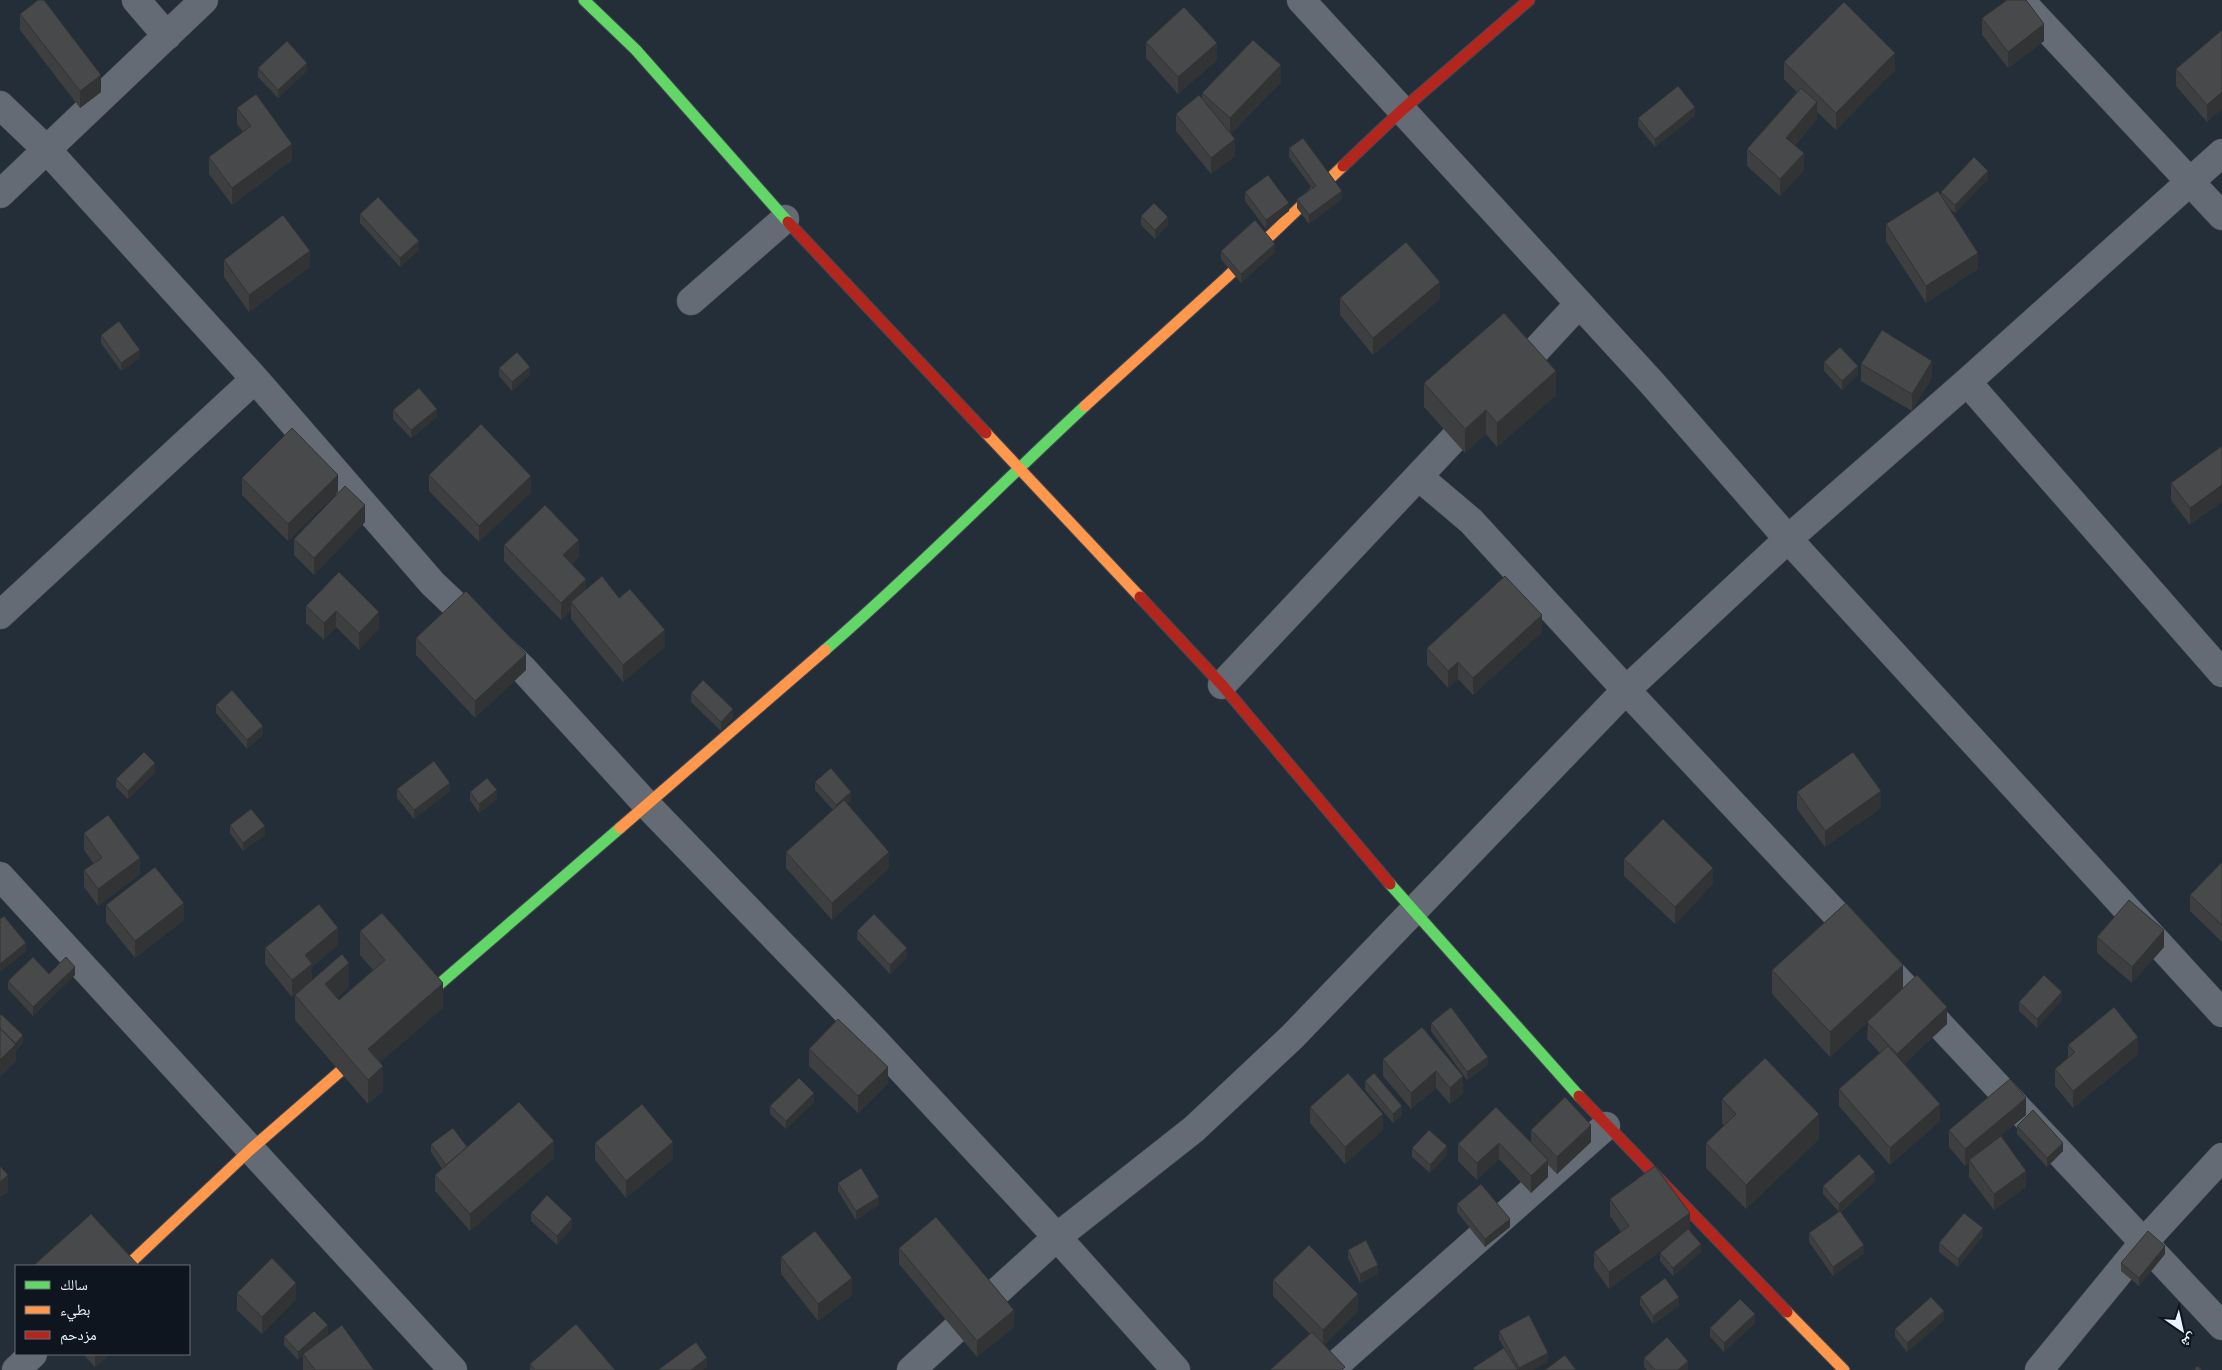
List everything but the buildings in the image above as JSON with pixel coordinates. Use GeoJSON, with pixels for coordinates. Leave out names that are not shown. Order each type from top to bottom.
{"type":"FeatureCollection","features":[{"type":"Feature","properties":{"kind":"street"},"geometry":{"type":"LineString","coordinates":[[136,0],[167,36]]}},
{"type":"Feature","properties":{"kind":"street"},"geometry":{"type":"LineString","coordinates":[[0,194],[48,151],[204,0]]}},
{"type":"Feature","properties":{"kind":"street"},"geometry":{"type":"LineString","coordinates":[[584,0],[636,50],[785,219],[1019,466],[1222,685],[1412,910],[1606,1126],[1844,1370]]}},
{"type":"Feature","properties":{"kind":"street"},"geometry":{"type":"LineString","coordinates":[[1301,0],[1579,304],[1788,539],[2222,1013]]}},
{"type":"Feature","properties":{"kind":"street"},"geometry":{"type":"LineString","coordinates":[[407,1012],[867,614],[1019,466],[1227,277],[1402,110],[1529,0]]}},
{"type":"Feature","properties":{"kind":"street"},"geometry":{"type":"LineString","coordinates":[[2020,0],[2222,216]]}},
{"type":"Feature","properties":{"kind":"street"},"geometry":{"type":"LineString","coordinates":[[0,105],[48,151],[255,379],[433,584],[523,669],[647,805],[875,1041],[1057,1237],[1176,1370]]}},
{"type":"Feature","properties":{"kind":"street"},"geometry":{"type":"LineString","coordinates":[[911,1370],[1057,1237],[1194,1129],[1292,1036],[1626,690],[1788,539],[1967,382],[2222,152]]}},
{"type":"Feature","properties":{"kind":"street"},"geometry":{"type":"LineString","coordinates":[[692,301],[785,219]]}},
{"type":"Feature","properties":{"kind":"street"},"geometry":{"type":"LineString","coordinates":[[1222,685],[1419,477],[1579,304]]}},
{"type":"Feature","properties":{"kind":"street"},"geometry":{"type":"LineString","coordinates":[[0,614],[255,379]]}},
{"type":"Feature","properties":{"kind":"street"},"geometry":{"type":"LineString","coordinates":[[1967,382],[2222,673]]}},
{"type":"Feature","properties":{"kind":"street"},"geometry":{"type":"LineString","coordinates":[[1419,477],[1471,521],[1626,690],[2222,1326]]}},
{"type":"Feature","properties":{"kind":"street"},"geometry":{"type":"LineString","coordinates":[[0,876],[453,1370]]}},
{"type":"Feature","properties":{"kind":"street"},"geometry":{"type":"LineString","coordinates":[[127,1265],[251,1150],[378,1038]]}},
{"type":"Feature","properties":{"kind":"street"},"geometry":{"type":"LineString","coordinates":[[1330,1370],[1606,1126]]}},
{"type":"Feature","properties":{"kind":"street"},"geometry":{"type":"LineString","coordinates":[[2039,1370],[2144,1242],[2222,1157]]}},
{"type":"Feature","properties":{"kind":"street"},"geometry":{"type":"LineString","coordinates":[[16,1370],[32,1355]]}},
{"type":"Feature","properties":{"kind":"traffic: fast"},"geometry":{"type":"LineString","coordinates":[[584,0],[636,50],[788,222]]}},
{"type":"Feature","properties":{"kind":"traffic: fast"},"geometry":{"type":"LineString","coordinates":[[825,650],[924,560],[1085,406]]}},
{"type":"Feature","properties":{"kind":"traffic: fast"},"geometry":{"type":"LineString","coordinates":[[413,1007],[620,828]]}},
{"type":"Feature","properties":{"kind":"traffic: fast"},"geometry":{"type":"LineString","coordinates":[[1390,884],[1579,1096]]}},
{"type":"Feature","properties":{"kind":"traffic: slow"},"geometry":{"type":"LineString","coordinates":[[1085,406],[1227,277],[1343,166]]}},
{"type":"Feature","properties":{"kind":"traffic: slow"},"geometry":{"type":"LineString","coordinates":[[986,433],[1140,597]]}},
{"type":"Feature","properties":{"kind":"traffic: slow"},"geometry":{"type":"LineString","coordinates":[[620,828],[825,650]]}},
{"type":"Feature","properties":{"kind":"traffic: slow"},"geometry":{"type":"LineString","coordinates":[[128,1265],[251,1149],[368,1047]]}},
{"type":"Feature","properties":{"kind":"traffic: slow"},"geometry":{"type":"LineString","coordinates":[[1787,1312],[1844,1370]]}},
{"type":"Feature","properties":{"kind":"traffic: jam"},"geometry":{"type":"LineString","coordinates":[[1343,166],[1402,110],[1529,0]]}},
{"type":"Feature","properties":{"kind":"traffic: jam"},"geometry":{"type":"LineString","coordinates":[[788,222],[986,433]]}},
{"type":"Feature","properties":{"kind":"traffic: jam"},"geometry":{"type":"LineString","coordinates":[[1140,597],[1222,685],[1390,884]]}},
{"type":"Feature","properties":{"kind":"traffic: jam"},"geometry":{"type":"LineString","coordinates":[[1579,1096],[1787,1312]]}}]}
